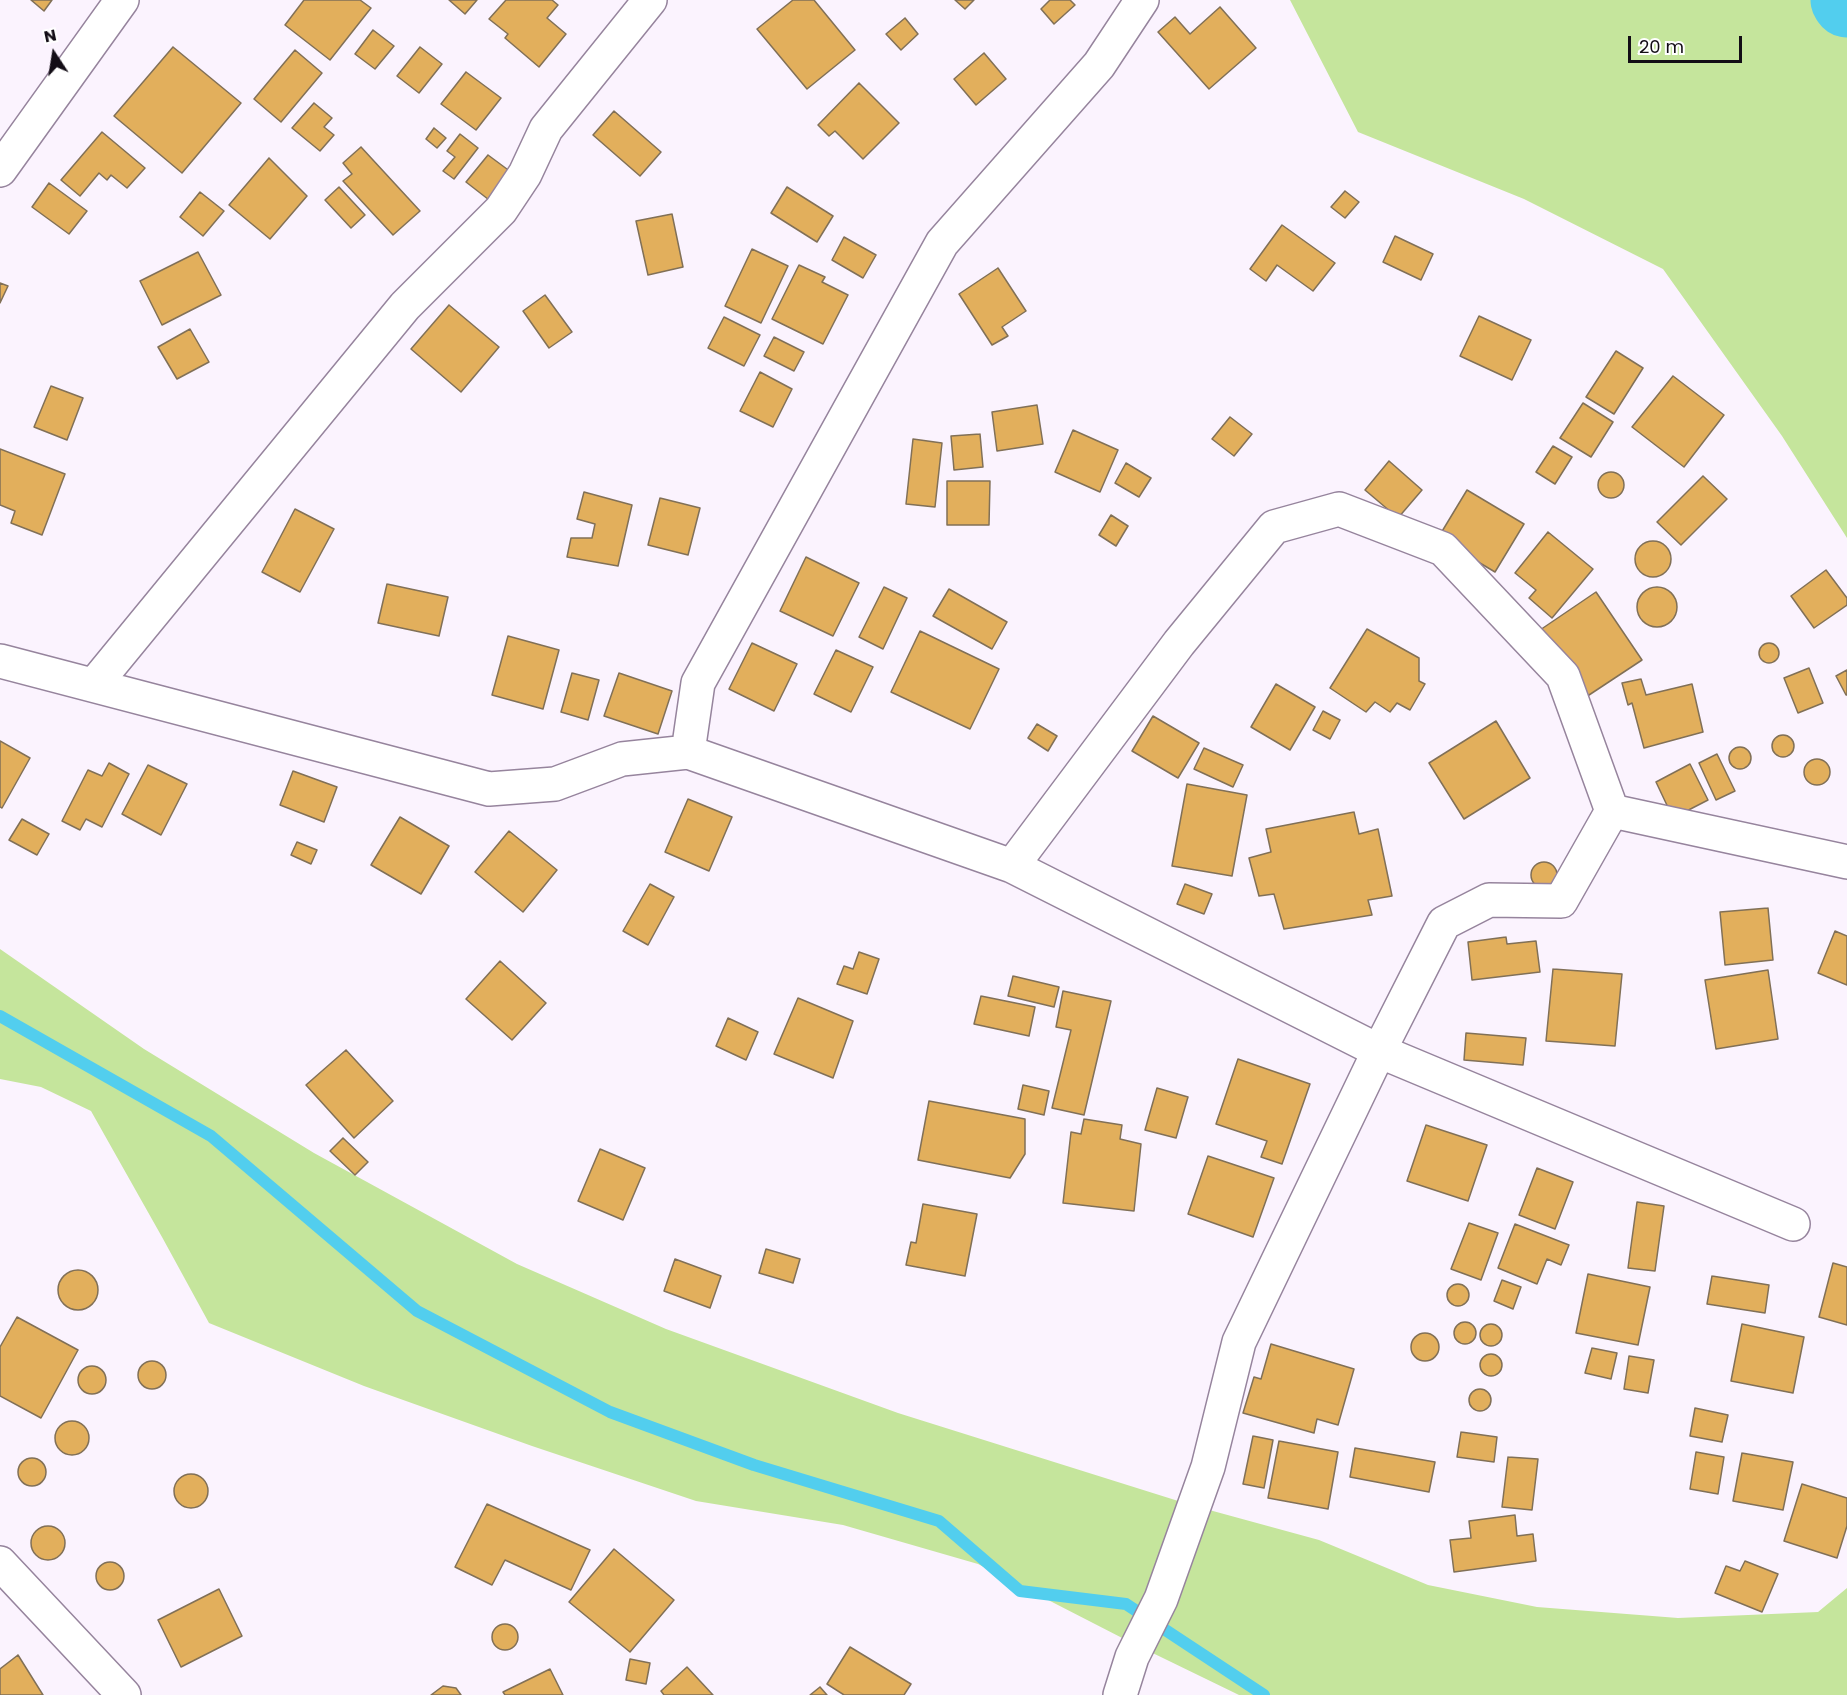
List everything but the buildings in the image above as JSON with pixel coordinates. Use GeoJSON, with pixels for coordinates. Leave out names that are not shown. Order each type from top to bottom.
{"type":"FeatureCollection","features":[{"type":"Feature","properties":{"kind":"street"},"geometry":{"type":"LineString","coordinates":[[0,170],[122,0]]}},
{"type":"Feature","properties":{"kind":"street"},"geometry":{"type":"LineString","coordinates":[[94,686],[405,306],[501,210],[525,174],[546,129],[650,0]]}},
{"type":"Feature","properties":{"kind":"street"},"geometry":{"type":"LineString","coordinates":[[688,752],[698,683],[942,243],[1099,65],[1142,0]]}},
{"type":"Feature","properties":{"kind":"street"},"geometry":{"type":"LineString","coordinates":[[1012,866],[1179,644],[1274,526],[1339,509],[1443,549],[1563,676],[1612,811],[1561,901],[1489,900],[1444,923],[1379,1051],[1239,1342],[1208,1467],[1161,1599],[1132,1657],[1120,1695]]}},
{"type":"Feature","properties":{"kind":"street"},"geometry":{"type":"LineString","coordinates":[[0,661],[489,789],[555,784],[622,759],[688,752],[1012,866],[1379,1051],[1793,1224]]}},
{"type":"Feature","properties":{"kind":"street"},"geometry":{"type":"LineString","coordinates":[[1612,811],[1847,862]]}},
{"type":"Feature","properties":{"kind":"street"},"geometry":{"type":"LineString","coordinates":[[0,1563],[124,1695]]}},
{"type":"Feature","properties":{"kind":"green space"},"geometry":{"type":"Polygon","coordinates":[[[1290,0],[1847,0],[1847,538],[1782,436],[1663,269],[1524,199],[1358,132],[1290,0]]]}},
{"type":"Feature","properties":{"kind":"green space"},"geometry":{"type":"Polygon","coordinates":[[[0,949],[144,1049],[314,1153],[517,1264],[666,1329],[898,1413],[1191,1505],[1319,1540],[1428,1585],[1537,1607],[1678,1618],[1818,1612],[1847,1588],[1847,1695],[1239,1695],[978,1564],[843,1525],[696,1501],[364,1386],[209,1323],[91,1111],[41,1087],[0,1079],[0,949]]]}},
{"type":"Feature","properties":{"kind":"waterway"},"geometry":{"type":"LineString","coordinates":[[0,1016],[211,1136],[417,1311],[610,1412],[754,1465],[939,1521],[1020,1591],[1126,1604],[1264,1695]]}}]}
